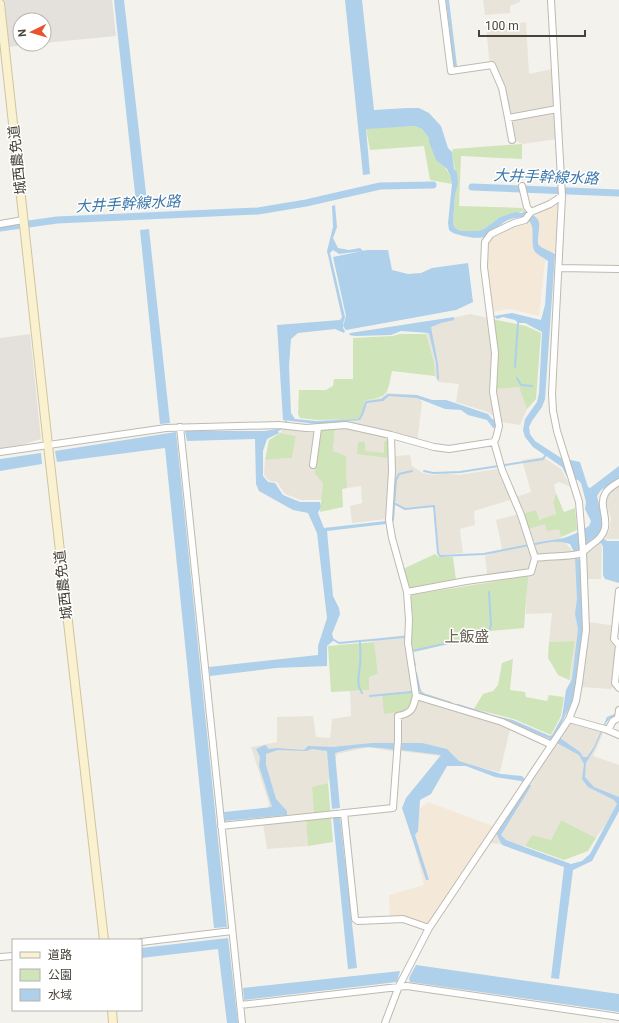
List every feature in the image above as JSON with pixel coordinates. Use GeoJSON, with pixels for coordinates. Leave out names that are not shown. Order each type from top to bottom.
{"type":"FeatureCollection","features":[{"type":"Feature","properties":{"kind":"street"},"geometry":{"type":"LineString","coordinates":[[442,0],[451,71],[492,65],[502,88],[512,140]]}},
{"type":"Feature","properties":{"kind":"street"},"geometry":{"type":"LineString","coordinates":[[385,1023],[399,986],[428,928],[569,719],[580,683],[586,630],[579,553],[582,524],[579,502],[564,457],[553,411],[552,394],[562,186],[551,0]]}},
{"type":"Feature","properties":{"kind":"street","name":"城西農免道"},"geometry":{"type":"LineString","coordinates":[[0,4],[104,939]]}},
{"type":"Feature","properties":{"kind":"street"},"geometry":{"type":"LineString","coordinates":[[508,118],[557,109]]}},
{"type":"Feature","properties":{"kind":"street"},"geometry":{"type":"LineString","coordinates":[[523,189],[527,207],[531,212]]}},
{"type":"Feature","properties":{"kind":"street"},"geometry":{"type":"LineString","coordinates":[[407,592],[466,581],[531,572],[535,558],[501,466],[494,442],[499,426],[493,392],[495,353],[484,267],[484,242],[491,234],[514,223],[525,220],[531,212],[550,204],[562,196]]}},
{"type":"Feature","properties":{"kind":"street"},"geometry":{"type":"LineString","coordinates":[[0,224],[23,220]]}},
{"type":"Feature","properties":{"kind":"street"},"geometry":{"type":"LineString","coordinates":[[559,268],[619,269]]}},
{"type":"Feature","properties":{"kind":"street"},"geometry":{"type":"LineString","coordinates":[[0,452],[180,427],[282,425],[318,428],[346,425],[391,434],[434,447],[449,448],[494,442]]}},
{"type":"Feature","properties":{"kind":"street"},"geometry":{"type":"LineString","coordinates":[[180,427],[242,1023]]}},
{"type":"Feature","properties":{"kind":"street"},"geometry":{"type":"LineString","coordinates":[[313,465],[318,428]]}},
{"type":"Feature","properties":{"kind":"street"},"geometry":{"type":"LineString","coordinates":[[221,826],[393,808],[398,740],[398,716],[407,714],[413,707],[416,696],[408,643],[409,620],[407,592],[392,538],[389,520],[392,471],[391,434]]}},
{"type":"Feature","properties":{"kind":"street"},"geometry":{"type":"LineString","coordinates":[[535,558],[579,553],[600,539],[608,528],[604,495],[609,488],[619,482]]}},
{"type":"Feature","properties":{"kind":"street"},"geometry":{"type":"LineString","coordinates":[[619,591],[614,639],[619,645],[616,683],[619,688]]}},
{"type":"Feature","properties":{"kind":"street"},"geometry":{"type":"LineString","coordinates":[[416,696],[555,740]]}},
{"type":"Feature","properties":{"kind":"street"},"geometry":{"type":"LineString","coordinates":[[604,729],[618,718],[619,710]]}},
{"type":"Feature","properties":{"kind":"street"},"geometry":{"type":"LineString","coordinates":[[569,719],[619,735]]}},
{"type":"Feature","properties":{"kind":"street"},"geometry":{"type":"LineString","coordinates":[[344,813],[355,919],[358,921],[403,919],[428,928]]}},
{"type":"Feature","properties":{"kind":"street"},"geometry":{"type":"LineString","coordinates":[[142,942],[232,931]]}},
{"type":"Feature","properties":{"kind":"street"},"geometry":{"type":"LineString","coordinates":[[0,957],[12,956]]}},
{"type":"Feature","properties":{"kind":"street"},"geometry":{"type":"LineString","coordinates":[[240,1005],[407,986],[619,1017]]}},
{"type":"Feature","properties":{"kind":"street"},"geometry":{"type":"LineString","coordinates":[[112,1011],[113,1023]]}},
{"type":"Feature","properties":{"kind":"shaded area"},"geometry":{"type":"Polygon","coordinates":[[[3,0],[112,0],[116,36],[52,42],[52,12],[12,12],[12,47],[8,47],[3,0]]]}},
{"type":"Feature","properties":{"kind":"shaded area"},"geometry":{"type":"Polygon","coordinates":[[[483,0],[520,0],[520,2],[510,6],[510,13],[485,15],[483,0]]]}},
{"type":"Feature","properties":{"kind":"shaded area"},"geometry":{"type":"Polygon","coordinates":[[[526,22],[529,74],[552,69],[557,139],[522,144],[508,136],[500,89],[490,68],[486,27],[526,22]]]}},
{"type":"Feature","properties":{"kind":"shaded area"},"geometry":{"type":"Polygon","coordinates":[[[561,200],[557,250],[545,262],[539,316],[510,309],[491,312],[486,270],[486,244],[505,229],[525,222],[561,200]]]}},
{"type":"Feature","properties":{"kind":"shaded area"},"geometry":{"type":"Polygon","coordinates":[[[470,314],[492,319],[496,389],[519,386],[527,409],[520,425],[501,422],[488,412],[456,402],[459,384],[438,382],[435,376],[434,362],[426,334],[429,323],[470,314]]]}},
{"type":"Feature","properties":{"kind":"shaded area"},"geometry":{"type":"Polygon","coordinates":[[[30,334],[41,439],[15,447],[0,449],[0,338],[30,334]]]}},
{"type":"Feature","properties":{"kind":"shaded area"},"geometry":{"type":"Polygon","coordinates":[[[387,393],[417,395],[422,402],[417,444],[397,438],[394,439],[394,456],[410,455],[412,466],[423,473],[434,475],[445,473],[459,475],[503,468],[516,497],[531,492],[522,460],[543,457],[561,469],[571,487],[559,482],[554,485],[556,493],[553,503],[561,537],[573,552],[588,550],[599,543],[602,546],[601,579],[587,579],[588,622],[618,626],[615,686],[610,689],[581,687],[569,680],[575,641],[549,642],[552,613],[526,614],[527,576],[490,582],[487,575],[485,556],[502,549],[496,520],[519,514],[513,499],[474,511],[475,525],[460,529],[463,553],[439,555],[435,506],[405,508],[390,498],[387,519],[352,523],[350,506],[362,503],[361,486],[347,488],[346,457],[333,452],[335,429],[338,419],[358,419],[366,400],[381,398],[387,393]]]}},
{"type":"Feature","properties":{"kind":"shaded area"},"geometry":{"type":"Polygon","coordinates":[[[284,428],[319,430],[323,483],[322,500],[301,500],[285,494],[277,482],[269,481],[264,475],[265,460],[292,458],[296,436],[280,433],[284,428]]]}},
{"type":"Feature","properties":{"kind":"shaded area"},"geometry":{"type":"Polygon","coordinates":[[[619,485],[619,539],[605,539],[610,528],[611,518],[606,504],[606,494],[619,485]]]}},
{"type":"Feature","properties":{"kind":"shaded area"},"geometry":{"type":"Polygon","coordinates":[[[406,635],[414,696],[498,722],[510,729],[500,772],[459,763],[440,756],[400,751],[395,752],[369,747],[337,754],[328,783],[312,787],[314,818],[306,819],[308,846],[267,849],[263,824],[269,804],[251,747],[277,742],[277,717],[313,716],[316,737],[330,738],[332,719],[351,716],[350,691],[369,690],[369,677],[378,674],[373,639],[406,635]]]}},
{"type":"Feature","properties":{"kind":"shaded area"},"geometry":{"type":"Polygon","coordinates":[[[572,716],[601,725],[604,731],[593,756],[619,765],[619,806],[596,838],[561,820],[551,840],[532,835],[525,846],[489,843],[572,716]]]}},
{"type":"Feature","properties":{"kind":"shaded area"},"geometry":{"type":"Polygon","coordinates":[[[428,802],[493,826],[424,930],[390,916],[389,895],[424,885],[408,819],[428,802]]]}},
{"type":"Feature","properties":{"kind":"green space"},"geometry":{"type":"Polygon","coordinates":[[[415,126],[422,129],[429,138],[450,175],[452,184],[430,180],[424,146],[370,150],[366,128],[415,126]]]}},
{"type":"Feature","properties":{"kind":"green space"},"geometry":{"type":"Polygon","coordinates":[[[522,144],[522,159],[461,156],[459,206],[522,208],[524,211],[500,217],[484,229],[478,231],[461,231],[455,228],[453,223],[457,183],[452,152],[453,149],[522,144]]]}},
{"type":"Feature","properties":{"kind":"green space"},"geometry":{"type":"Polygon","coordinates":[[[492,319],[526,326],[541,333],[536,399],[527,409],[519,387],[495,389],[492,319]]]}},
{"type":"Feature","properties":{"kind":"green space"},"geometry":{"type":"Polygon","coordinates":[[[400,334],[426,334],[434,362],[435,376],[392,371],[386,393],[374,399],[366,400],[361,415],[358,419],[317,420],[300,418],[298,414],[299,390],[326,390],[333,386],[334,379],[353,379],[353,338],[393,336],[400,334]]]}},
{"type":"Feature","properties":{"kind":"green space"},"geometry":{"type":"Polygon","coordinates":[[[335,429],[333,451],[346,456],[347,488],[342,489],[343,507],[320,512],[323,483],[315,474],[319,430],[335,429]]]}},
{"type":"Feature","properties":{"kind":"green space"},"geometry":{"type":"Polygon","coordinates":[[[280,433],[296,436],[292,458],[265,460],[269,440],[280,433]]]}},
{"type":"Feature","properties":{"kind":"green space"},"geometry":{"type":"Polygon","coordinates":[[[388,440],[388,458],[357,454],[358,442],[365,442],[365,451],[384,453],[384,441],[388,440]]]}},
{"type":"Feature","properties":{"kind":"green space"},"geometry":{"type":"Polygon","coordinates":[[[556,493],[564,512],[575,508],[577,530],[561,537],[559,529],[547,531],[545,524],[528,529],[523,514],[536,510],[539,520],[556,514],[553,503],[556,493]]]}},
{"type":"Feature","properties":{"kind":"green space"},"geometry":{"type":"Polygon","coordinates":[[[435,554],[439,557],[453,557],[456,580],[410,588],[403,569],[435,554]]]}},
{"type":"Feature","properties":{"kind":"green space"},"geometry":{"type":"Polygon","coordinates":[[[528,576],[524,628],[490,631],[481,636],[414,652],[410,639],[413,622],[411,595],[528,576]]]}},
{"type":"Feature","properties":{"kind":"green space"},"geometry":{"type":"Polygon","coordinates":[[[575,641],[569,680],[558,675],[548,658],[549,642],[575,641]]]}},
{"type":"Feature","properties":{"kind":"green space"},"geometry":{"type":"Polygon","coordinates":[[[374,642],[378,674],[369,677],[369,690],[331,692],[328,646],[374,642]]]}},
{"type":"Feature","properties":{"kind":"green space"},"geometry":{"type":"Polygon","coordinates":[[[513,659],[510,690],[525,692],[526,697],[547,701],[549,695],[564,697],[561,716],[551,735],[514,719],[474,709],[483,694],[493,691],[498,685],[502,663],[513,659]]]}},
{"type":"Feature","properties":{"kind":"green space"},"geometry":{"type":"Polygon","coordinates":[[[413,691],[414,696],[406,711],[384,714],[382,694],[413,691]]]}},
{"type":"Feature","properties":{"kind":"green space"},"geometry":{"type":"Polygon","coordinates":[[[328,783],[333,842],[308,846],[306,819],[314,818],[312,787],[328,783]]]}},
{"type":"Feature","properties":{"kind":"green space"},"geometry":{"type":"Polygon","coordinates":[[[561,820],[596,838],[588,851],[564,860],[525,846],[532,835],[551,840],[561,820]]]}},
{"type":"Feature","properties":{"kind":"water"},"geometry":{"type":"Polygon","coordinates":[[[114,0],[124,0],[147,202],[136,203],[114,0]]]}},
{"type":"Feature","properties":{"kind":"water"},"geometry":{"type":"Polygon","coordinates":[[[345,0],[362,0],[374,110],[419,108],[429,113],[441,126],[448,148],[452,152],[454,169],[457,173],[458,183],[455,195],[453,223],[455,228],[461,231],[478,231],[484,229],[500,217],[516,212],[522,213],[524,211],[536,217],[538,220],[538,244],[555,254],[545,399],[542,407],[529,427],[530,434],[535,441],[561,458],[580,462],[588,487],[590,488],[619,466],[619,478],[601,490],[597,496],[604,524],[599,535],[607,541],[619,541],[619,583],[605,579],[603,575],[603,546],[595,537],[574,552],[570,544],[561,542],[534,544],[538,542],[560,539],[575,534],[589,526],[591,521],[585,509],[586,502],[581,483],[578,480],[567,477],[562,467],[533,447],[525,437],[523,430],[525,419],[537,402],[539,393],[542,332],[525,323],[518,323],[515,320],[503,317],[497,319],[494,316],[512,313],[541,320],[545,305],[548,261],[535,252],[533,248],[533,232],[531,223],[522,218],[511,219],[482,238],[463,236],[455,234],[449,230],[448,223],[452,184],[450,175],[447,169],[436,160],[429,142],[429,138],[422,129],[415,126],[366,129],[370,174],[363,175],[345,0]]]}},
{"type":"Feature","properties":{"kind":"water"},"geometry":{"type":"Polygon","coordinates":[[[446,0],[449,0],[457,66],[454,67],[446,0]]]}},
{"type":"Feature","properties":{"kind":"water"},"geometry":{"type":"Polygon","coordinates":[[[335,205],[337,227],[333,238],[338,248],[349,250],[360,248],[363,251],[339,254],[333,250],[330,253],[345,317],[343,324],[345,331],[344,333],[335,329],[298,333],[291,339],[289,366],[291,413],[295,419],[316,421],[358,419],[366,401],[381,399],[388,394],[417,395],[432,400],[446,400],[488,414],[492,419],[496,420],[496,428],[493,428],[487,420],[468,415],[461,410],[445,409],[417,398],[389,396],[383,401],[367,403],[360,420],[316,424],[283,420],[277,325],[340,320],[342,317],[327,251],[333,227],[332,206],[335,205]]]}},
{"type":"Feature","properties":{"kind":"water"},"geometry":{"type":"Polygon","coordinates":[[[149,229],[170,423],[160,424],[140,230],[149,229]]]}},
{"type":"Feature","properties":{"kind":"water"},"geometry":{"type":"Polygon","coordinates":[[[367,250],[388,250],[392,270],[408,274],[421,273],[432,268],[468,263],[473,302],[456,310],[346,330],[343,326],[346,316],[333,257],[367,250]]]}},
{"type":"Feature","properties":{"kind":"water"},"geometry":{"type":"Polygon","coordinates":[[[454,317],[454,320],[431,327],[438,364],[439,380],[437,379],[436,363],[429,333],[401,331],[391,335],[349,335],[350,333],[454,317]]]}},
{"type":"Feature","properties":{"kind":"water"},"geometry":{"type":"Polygon","coordinates":[[[277,429],[279,433],[267,439],[263,451],[263,476],[268,482],[275,483],[283,495],[300,502],[320,502],[321,507],[318,513],[324,528],[386,521],[386,524],[327,531],[333,596],[339,608],[340,614],[332,634],[334,640],[327,646],[327,666],[276,668],[210,676],[209,667],[318,655],[318,646],[327,618],[317,533],[308,513],[293,510],[259,491],[256,484],[255,439],[187,441],[185,431],[264,431],[277,429]]]}},
{"type":"Feature","properties":{"kind":"water"},"geometry":{"type":"Polygon","coordinates":[[[176,432],[227,927],[214,928],[165,448],[57,462],[55,451],[176,432]]]}},
{"type":"Feature","properties":{"kind":"water"},"geometry":{"type":"Polygon","coordinates":[[[41,453],[42,464],[0,471],[0,459],[41,453]]]}},
{"type":"Feature","properties":{"kind":"water"},"geometry":{"type":"Polygon","coordinates":[[[575,557],[580,560],[584,623],[577,678],[572,702],[555,736],[580,752],[583,757],[587,757],[594,747],[607,717],[615,714],[617,715],[610,718],[606,723],[595,748],[586,763],[585,777],[594,787],[619,797],[619,811],[592,861],[573,870],[559,979],[551,978],[564,867],[502,845],[496,833],[528,786],[521,781],[495,777],[466,766],[447,766],[431,794],[420,800],[418,831],[415,835],[429,880],[426,880],[402,808],[406,798],[441,755],[401,750],[402,743],[422,743],[447,749],[459,761],[501,774],[522,776],[531,786],[501,835],[506,840],[571,864],[582,861],[590,854],[617,804],[614,800],[588,787],[582,779],[584,764],[579,755],[557,743],[559,741],[555,738],[552,740],[487,714],[513,720],[550,736],[552,735],[562,717],[566,690],[572,679],[578,629],[575,614],[577,599],[575,557]]]}},
{"type":"Feature","properties":{"kind":"water"},"geometry":{"type":"Polygon","coordinates":[[[372,743],[396,743],[394,750],[364,747],[335,753],[340,808],[332,809],[327,751],[312,749],[306,751],[278,750],[266,754],[266,765],[276,799],[287,811],[287,815],[225,821],[224,812],[272,807],[259,766],[260,757],[256,749],[265,745],[269,749],[277,748],[304,750],[308,746],[333,747],[372,743]]]}},
{"type":"Feature","properties":{"kind":"water"},"geometry":{"type":"Polygon","coordinates":[[[340,817],[357,968],[348,969],[333,818],[340,817]]]}},
{"type":"Feature","properties":{"kind":"water"},"geometry":{"type":"Polygon","coordinates":[[[228,938],[238,1023],[227,1023],[218,949],[142,958],[142,948],[228,938]]]}},
{"type":"Feature","properties":{"kind":"water"},"geometry":{"type":"Polygon","coordinates":[[[416,965],[619,994],[619,1012],[410,982],[409,978],[416,965]]]}},
{"type":"Feature","properties":{"kind":"water"},"geometry":{"type":"Polygon","coordinates":[[[400,971],[397,982],[244,1000],[243,988],[400,971]]]}},
{"type":"Feature","properties":{"kind":"waterway","name":"大井手幹線水路"},"geometry":{"type":"LineString","coordinates":[[0,228],[57,220],[258,211],[306,203],[380,186],[433,185]]}},
{"type":"Feature","properties":{"kind":"waterway","name":"大井手幹線水路"},"geometry":{"type":"LineString","coordinates":[[472,187],[619,193]]}},
{"type":"Feature","properties":{"kind":"waterway"},"geometry":{"type":"LineString","coordinates":[[515,367],[518,323]]}},
{"type":"Feature","properties":{"kind":"waterway"},"geometry":{"type":"LineString","coordinates":[[517,378],[521,385],[532,386]]}},
{"type":"Feature","properties":{"kind":"waterway"},"geometry":{"type":"LineString","coordinates":[[278,430],[282,428],[286,421]]}},
{"type":"Feature","properties":{"kind":"waterway"},"geometry":{"type":"LineString","coordinates":[[424,471],[433,473],[460,472],[543,459],[545,456]]}},
{"type":"Feature","properties":{"kind":"waterway"},"geometry":{"type":"LineString","coordinates":[[393,520],[396,480],[399,474],[412,471]]}},
{"type":"Feature","properties":{"kind":"waterway"},"geometry":{"type":"LineString","coordinates":[[394,503],[405,509],[434,506],[438,553],[440,556],[484,554],[534,544]]}},
{"type":"Feature","properties":{"kind":"waterway"},"geometry":{"type":"LineString","coordinates":[[412,651],[480,636],[489,631],[491,625],[489,592]]}},
{"type":"Feature","properties":{"kind":"waterway"},"geometry":{"type":"LineString","coordinates":[[334,640],[339,643],[404,637]]}},
{"type":"Feature","properties":{"kind":"waterway"},"geometry":{"type":"LineString","coordinates":[[360,641],[358,683],[362,693]]}},
{"type":"Feature","properties":{"kind":"waterway"},"geometry":{"type":"LineString","coordinates":[[411,646],[415,666]]}},
{"type":"Feature","properties":{"kind":"waterway"},"geometry":{"type":"LineString","coordinates":[[416,673],[420,691],[423,694],[451,703]]}},
{"type":"Feature","properties":{"kind":"waterway"},"geometry":{"type":"LineString","coordinates":[[370,696],[412,692]]}},
{"type":"Feature","properties":{"kind":"waterway"},"geometry":{"type":"LineString","coordinates":[[458,705],[487,714]]}},
{"type":"Feature","properties":{"kind":"district","name":"上飯盛"},"geometry":{"type":"Point","coordinates":[467,637]}}]}
